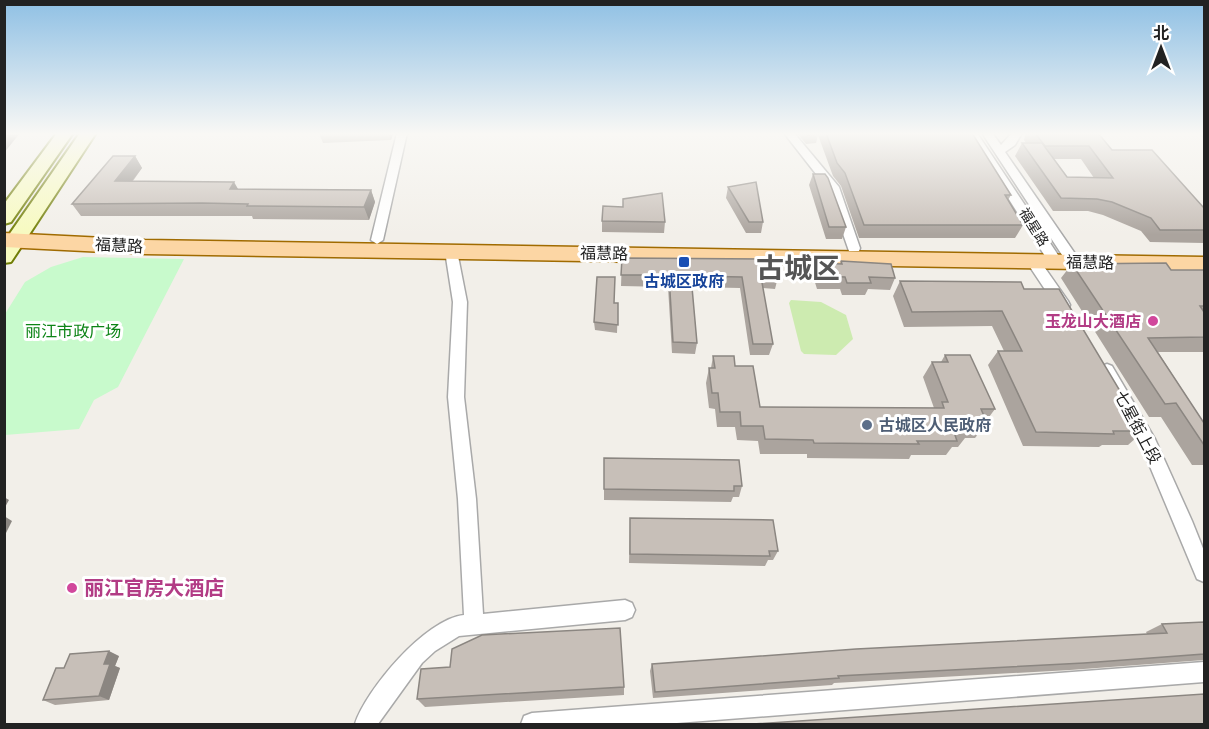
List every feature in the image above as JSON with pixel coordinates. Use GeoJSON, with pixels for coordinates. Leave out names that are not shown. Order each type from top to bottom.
{"type":"FeatureCollection","features":[{"type":"Feature","properties":{"kind":"main road"},"geometry":{"type":"LineString","coordinates":[[4,218],[41,167]]}},
{"type":"Feature","properties":{"kind":"main road"},"geometry":{"type":"LineString","coordinates":[[10,240],[63,167]]}},
{"type":"Feature","properties":{"kind":"main road","name":"福慧路"},"geometry":{"type":"LineString","coordinates":[[10,240],[152,237],[854,248],[1204,264]]}},
{"type":"Feature","properties":{"kind":"main road","name":"福慧路"},"geometry":{"type":"LineString","coordinates":[[10,240],[145,247],[451,251],[1055,257],[1204,254]]}},
{"type":"Feature","properties":{"kind":"street"},"geometry":{"type":"LineString","coordinates":[[377,240],[394,167]]}},
{"type":"Feature","properties":{"kind":"street"},"geometry":{"type":"LineString","coordinates":[[815,167],[834,187],[854,248]]}},
{"type":"Feature","properties":{"kind":"street","name":"福星路"},"geometry":{"type":"LineString","coordinates":[[995,167],[1055,257]]}},
{"type":"Feature","properties":{"kind":"street","name":"福星路"},"geometry":{"type":"LineString","coordinates":[[1008,167],[1055,257]]}},
{"type":"Feature","properties":{"kind":"street"},"geometry":{"type":"LineString","coordinates":[[451,251],[460,302],[456,397],[467,499],[474,625]]}},
{"type":"Feature","properties":{"kind":"street"},"geometry":{"type":"LineString","coordinates":[[1055,257],[1071,317]]}},
{"type":"Feature","properties":{"kind":"street","name":"七星街上段"},"geometry":{"type":"LineString","coordinates":[[1096,354],[1137,418],[1204,573]]}},
{"type":"Feature","properties":{"kind":"street"},"geometry":{"type":"LineString","coordinates":[[366,724],[405,665],[424,645],[457,626],[625,610]]}},
{"type":"Feature","properties":{"kind":"street"},"geometry":{"type":"LineString","coordinates":[[532,724],[1204,672]]}},
{"type":"Feature","properties":{"kind":"green space","name":"丽江市政广场"},"geometry":{"type":"Polygon","coordinates":[[[83,257],[184,259],[118,387],[94,400],[79,429],[5,435],[5,314],[25,282],[51,267],[83,257]]]}},
{"type":"Feature","properties":{"kind":"green space"},"geometry":{"type":"Polygon","coordinates":[[[791,300],[821,302],[846,315],[853,339],[836,355],[804,354],[801,351],[789,303],[791,300]]]}},
{"type":"Feature","properties":{"kind":"building"},"geometry":{"type":"Polygon","coordinates":[[[104,167],[126,167],[115,181],[234,182],[230,189],[371,190],[364,207],[247,206],[248,204],[202,203],[72,204],[104,167]]]}},
{"type":"Feature","properties":{"kind":"building"},"geometry":{"type":"Polygon","coordinates":[[[840,167],[993,167],[1011,195],[1005,195],[1023,225],[864,225],[845,173],[840,167]]]}},
{"type":"Feature","properties":{"kind":"building"},"geometry":{"type":"Polygon","coordinates":[[[1039,167],[1060,167],[1067,177],[1113,178],[1105,167],[1167,167],[1204,208],[1204,230],[1160,230],[1151,218],[1112,202],[1097,199],[1061,198],[1039,167]]]}},
{"type":"Feature","properties":{"kind":"building"},"geometry":{"type":"Polygon","coordinates":[[[813,174],[825,174],[828,178],[846,227],[829,227],[813,174]]]}},
{"type":"Feature","properties":{"kind":"building"},"geometry":{"type":"Polygon","coordinates":[[[756,182],[763,222],[749,222],[728,187],[756,182]]]}},
{"type":"Feature","properties":{"kind":"building"},"geometry":{"type":"Polygon","coordinates":[[[662,193],[665,222],[602,221],[603,206],[623,207],[623,199],[662,193]]]}},
{"type":"Feature","properties":{"kind":"building"},"geometry":{"type":"Polygon","coordinates":[[[622,258],[772,259],[775,261],[778,277],[761,277],[773,344],[753,344],[742,277],[691,276],[697,343],[673,342],[669,275],[621,275],[622,258]]]}},
{"type":"Feature","properties":{"kind":"building"},"geometry":{"type":"Polygon","coordinates":[[[841,261],[891,264],[895,278],[869,277],[871,283],[847,283],[845,277],[821,276],[818,263],[842,264],[841,261]]]}},
{"type":"Feature","properties":{"kind":"building"},"geometry":{"type":"Polygon","coordinates":[[[1166,263],[1171,270],[1204,270],[1204,306],[1200,306],[1204,312],[1204,337],[1148,338],[1204,423],[1204,445],[1176,403],[1165,404],[1072,264],[1166,263]]]}},
{"type":"Feature","properties":{"kind":"building"},"geometry":{"type":"Polygon","coordinates":[[[597,277],[615,277],[614,303],[618,303],[618,325],[594,322],[597,277]]]}},
{"type":"Feature","properties":{"kind":"building"},"geometry":{"type":"Polygon","coordinates":[[[900,281],[1021,282],[1024,289],[1059,289],[1144,431],[1113,431],[1114,434],[1036,432],[998,351],[1022,351],[1002,311],[912,312],[900,281]]]}},
{"type":"Feature","properties":{"kind":"building"},"geometry":{"type":"Polygon","coordinates":[[[945,355],[970,355],[995,409],[981,409],[987,423],[965,423],[969,433],[954,432],[957,441],[917,441],[919,444],[814,443],[813,440],[765,439],[763,426],[741,426],[740,412],[720,412],[718,393],[712,393],[709,368],[715,368],[713,356],[734,356],[735,366],[753,366],[760,407],[944,408],[942,402],[948,402],[932,362],[948,362],[945,355]]]}},
{"type":"Feature","properties":{"kind":"building"},"geometry":{"type":"Polygon","coordinates":[[[604,458],[739,460],[742,486],[734,486],[734,491],[604,489],[604,458]]]}},
{"type":"Feature","properties":{"kind":"building"},"geometry":{"type":"Polygon","coordinates":[[[630,518],[773,520],[778,551],[769,551],[770,556],[630,554],[630,518]]]}},
{"type":"Feature","properties":{"kind":"building"},"geometry":{"type":"Polygon","coordinates":[[[1204,622],[1204,654],[838,676],[839,678],[655,692],[652,664],[856,649],[1167,633],[1162,624],[1204,622]]]}},
{"type":"Feature","properties":{"kind":"building"},"geometry":{"type":"Polygon","coordinates":[[[620,628],[624,687],[417,699],[421,669],[450,667],[452,649],[482,635],[620,628]]]}},
{"type":"Feature","properties":{"kind":"building"},"geometry":{"type":"Polygon","coordinates":[[[109,651],[104,664],[110,664],[99,696],[43,700],[56,668],[64,668],[70,654],[109,651]]]}},
{"type":"Feature","properties":{"kind":"building"},"geometry":{"type":"Polygon","coordinates":[[[1204,694],[1204,724],[753,724],[1204,694]]]}},
{"type":"Feature","properties":{"kind":"place","name":"古城区政府"},"geometry":{"type":"Point","coordinates":[684,262]}},
{"type":"Feature","properties":{"kind":"place","name":"玉龙山大酒店"},"geometry":{"type":"Point","coordinates":[1153,321]}},
{"type":"Feature","properties":{"kind":"place","name":"古城区人民政府"},"geometry":{"type":"Point","coordinates":[867,425]}},
{"type":"Feature","properties":{"kind":"place","name":"丽江官房大酒店"},"geometry":{"type":"Point","coordinates":[72,588]}},
{"type":"Feature","properties":{"kind":"district","name":"古城区"},"geometry":{"type":"Point","coordinates":[798,268]}}]}
